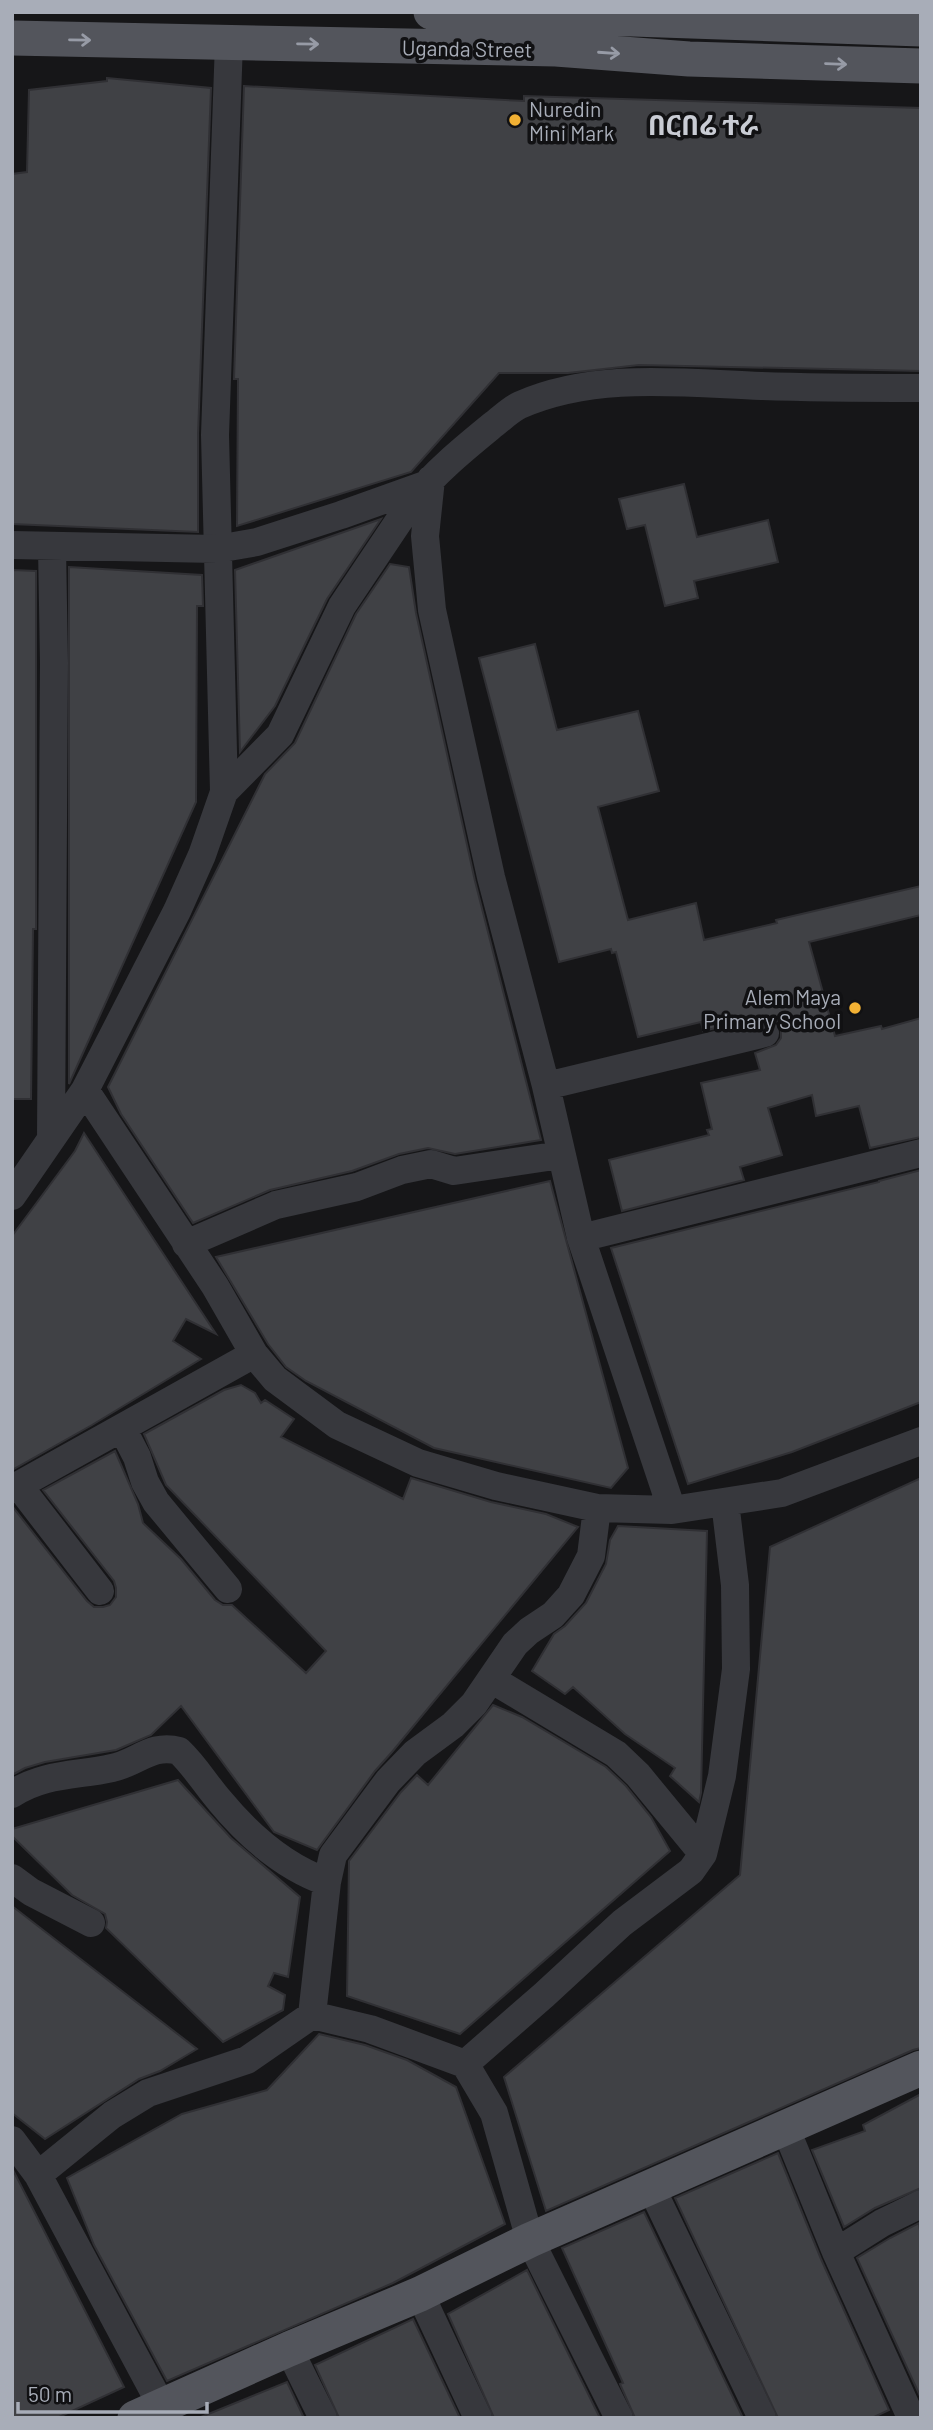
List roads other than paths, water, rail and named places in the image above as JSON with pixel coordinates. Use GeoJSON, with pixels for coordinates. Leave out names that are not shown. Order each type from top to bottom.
{"type":"FeatureCollection","features":[{"type":"Feature","properties":{"kind":"main road","name":"Uganda Street"},"geometry":{"type":"LineString","coordinates":[[430,12],[557,26],[689,59],[921,66]]}},
{"type":"Feature","properties":{"kind":"main road","name":"Uganda Street"},"geometry":{"type":"LineString","coordinates":[[12,38],[229,42],[557,26],[921,29]]}},
{"type":"Feature","properties":{"kind":"main road"},"geometry":{"type":"LineString","coordinates":[[155,2414],[289,2349],[420,2294],[530,2240],[921,2068]]}},
{"type":"Feature","properties":{"kind":"street"},"geometry":{"type":"LineString","coordinates":[[13,1193],[85,1090],[177,911],[202,855],[224,792],[215,435],[229,42]]}},
{"type":"Feature","properties":{"kind":"street"},"geometry":{"type":"LineString","coordinates":[[224,792],[280,734],[342,606],[428,482],[517,406],[551,393],[594,384],[656,382],[825,388],[921,388]]}},
{"type":"Feature","properties":{"kind":"street"},"geometry":{"type":"LineString","coordinates":[[12,545],[217,549],[257,541],[341,515],[428,482]]}},
{"type":"Feature","properties":{"kind":"street"},"geometry":{"type":"LineString","coordinates":[[428,482],[425,536],[432,610],[491,877],[546,1086],[582,1238],[672,1510]]}},
{"type":"Feature","properties":{"kind":"street"},"geometry":{"type":"LineString","coordinates":[[51,1139],[54,677],[52,547]]}},
{"type":"Feature","properties":{"kind":"street"},"geometry":{"type":"LineString","coordinates":[[546,1086],[765,1033]]}},
{"type":"Feature","properties":{"kind":"street"},"geometry":{"type":"LineString","coordinates":[[85,1090],[215,1286],[254,1354],[275,1379],[337,1425],[418,1463],[496,1486],[597,1508],[672,1510],[782,1493],[921,1441]]}},
{"type":"Feature","properties":{"kind":"street"},"geometry":{"type":"LineString","coordinates":[[582,1238],[921,1153]]}},
{"type":"Feature","properties":{"kind":"street"},"geometry":{"type":"LineString","coordinates":[[186,1244],[276,1205],[357,1187],[402,1170],[431,1164],[454,1171],[561,1156]]}},
{"type":"Feature","properties":{"kind":"street"},"geometry":{"type":"LineString","coordinates":[[100,1591],[16,1487],[254,1354]]}},
{"type":"Feature","properties":{"kind":"street"},"geometry":{"type":"LineString","coordinates":[[121,1428],[156,1502],[228,1589]]}},
{"type":"Feature","properties":{"kind":"street"},"geometry":{"type":"LineString","coordinates":[[465,2064],[622,1923],[691,1871],[703,1854],[722,1776],[736,1669],[735,1585],[725,1502]]}},
{"type":"Feature","properties":{"kind":"street"},"geometry":{"type":"LineString","coordinates":[[312,2015],[332,1855],[388,1781],[415,1753],[453,1725],[474,1704],[515,1644],[553,1615],[571,1595],[591,1556],[597,1508]]}},
{"type":"Feature","properties":{"kind":"street"},"geometry":{"type":"LineString","coordinates":[[491,1679],[616,1754],[638,1775],[703,1854]]}},
{"type":"Feature","properties":{"kind":"street"},"geometry":{"type":"LineString","coordinates":[[12,1794],[45,1778],[115,1768],[157,1749],[179,1751],[222,1803],[272,1853],[308,1875],[327,1882]]}},
{"type":"Feature","properties":{"kind":"street"},"geometry":{"type":"LineString","coordinates":[[12,1878],[31,1892],[91,1923]]}},
{"type":"Feature","properties":{"kind":"street"},"geometry":{"type":"LineString","coordinates":[[38,2175],[112,2115],[136,2100],[247,2060],[312,2015],[370,2029],[465,2064],[494,2113],[530,2240],[619,2418]]}},
{"type":"Feature","properties":{"kind":"street"},"geometry":{"type":"LineString","coordinates":[[786,2129],[835,2252],[910,2413]]}},
{"type":"Feature","properties":{"kind":"street"},"geometry":{"type":"LineString","coordinates":[[12,2140],[38,2175],[155,2414]]}},
{"type":"Feature","properties":{"kind":"street"},"geometry":{"type":"LineString","coordinates":[[651,2187],[762,2418]]}},
{"type":"Feature","properties":{"kind":"street"},"geometry":{"type":"LineString","coordinates":[[835,2252],[882,2223],[921,2204]]}},
{"type":"Feature","properties":{"kind":"street"},"geometry":{"type":"LineString","coordinates":[[420,2294],[478,2418]]}},
{"type":"Feature","properties":{"kind":"street"},"geometry":{"type":"LineString","coordinates":[[289,2349],[323,2418]]}},
{"type":"Feature","properties":{"kind":"place","name":"Nuredin Mini Mark"},"geometry":{"type":"Point","coordinates":[515,120]}},
{"type":"Feature","properties":{"kind":"place","name":"Alem Maya Primary School"},"geometry":{"type":"Point","coordinates":[855,1008]}},
{"type":"Feature","properties":{"kind":"district","name":"በርበሬ ተራ"},"geometry":{"type":"Point","coordinates":[703,124]}}]}
